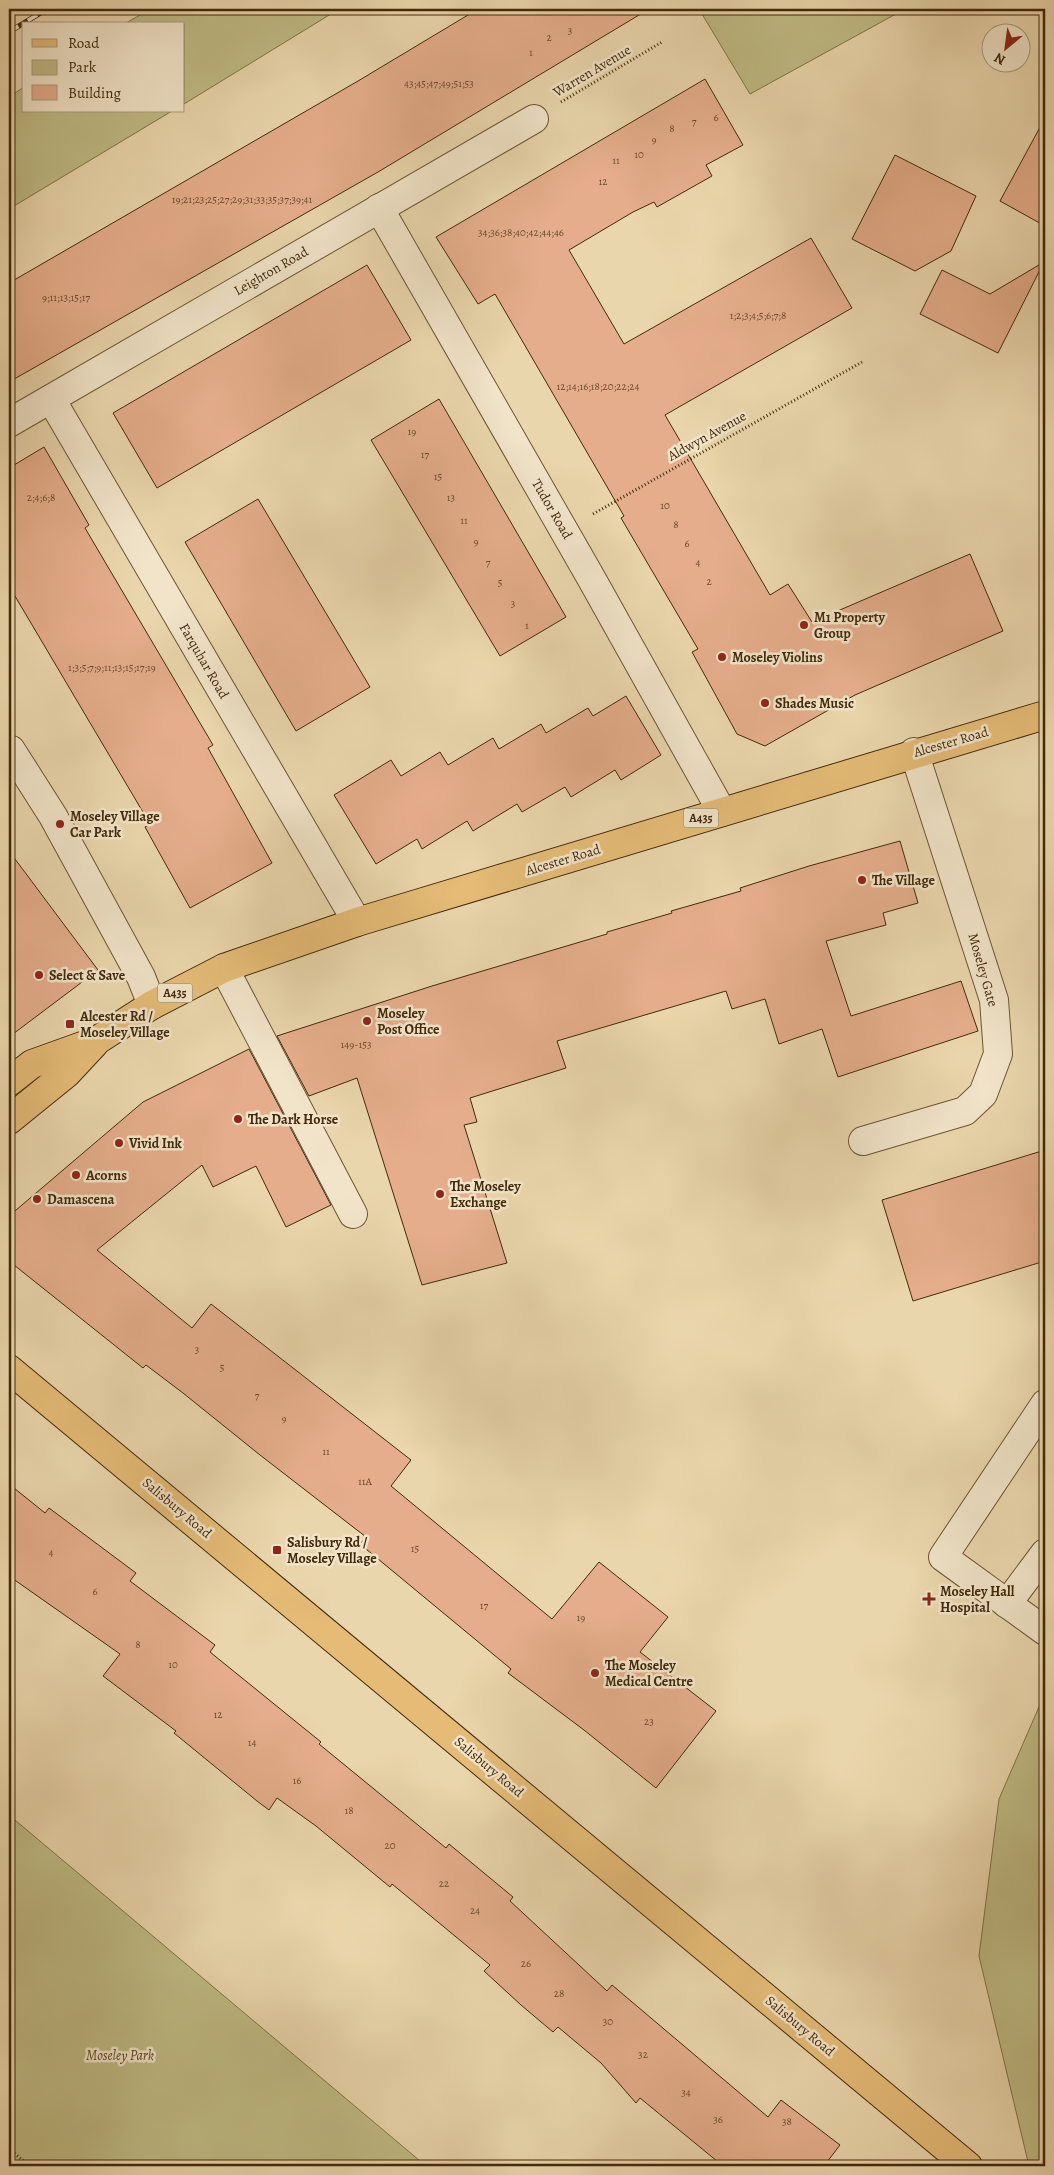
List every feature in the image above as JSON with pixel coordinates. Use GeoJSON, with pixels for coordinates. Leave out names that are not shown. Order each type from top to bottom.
{"type":"FeatureCollection","features":[{"type":"Feature","properties":{"kind":"main road","name":"Alcester Road"},"geometry":{"type":"LineString","coordinates":[[9,1082],[32,1064],[96,1041],[152,1005],[224,968],[357,922],[914,752],[1045,714]]}},
{"type":"Feature","properties":{"kind":"main road","name":"Alcester Road"},"geometry":{"type":"LineString","coordinates":[[9,1120],[67,1072],[96,1041]]}},
{"type":"Feature","properties":{"kind":"main road","name":"Salisbury Road"},"geometry":{"type":"LineString","coordinates":[[9,1369],[968,2166]]}},
{"type":"Feature","properties":{"kind":"street","name":"Leighton Road"},"geometry":{"type":"LineString","coordinates":[[9,424],[534,119]]}},
{"type":"Feature","properties":{"kind":"street","name":"Tudor Road"},"geometry":{"type":"LineString","coordinates":[[379,208],[564,530],[722,812]]}},
{"type":"Feature","properties":{"kind":"street","name":"Farquhar Road"},"geometry":{"type":"LineString","coordinates":[[51,399],[357,922]]}},
{"type":"Feature","properties":{"kind":"street"},"geometry":{"type":"LineString","coordinates":[[10,750],[53,816],[141,977],[152,1005]]}},
{"type":"Feature","properties":{"kind":"street","name":"Moseley Gate"},"geometry":{"type":"LineString","coordinates":[[864,1141],[965,1111],[983,1094],[998,1054],[994,1000],[914,752]]}},
{"type":"Feature","properties":{"kind":"street"},"geometry":{"type":"LineString","coordinates":[[224,968],[353,1214]]}},
{"type":"Feature","properties":{"kind":"street"},"geometry":{"type":"LineString","coordinates":[[1045,1404],[943,1557],[1045,1631]]}},
{"type":"Feature","properties":{"kind":"street"},"geometry":{"type":"LineString","coordinates":[[1007,1604],[1045,1553]]}},
{"type":"Feature","properties":{"kind":"path","name":"Warren Avenue"},"geometry":{"type":"LineString","coordinates":[[534,119],[662,42]]}},
{"type":"Feature","properties":{"kind":"path","name":"Aldwyn Avenue"},"geometry":{"type":"LineString","coordinates":[[564,530],[862,362]]}},
{"type":"Feature","properties":{"kind":"path"},"geometry":{"type":"LineString","coordinates":[[9,2149],[30,2166]]}},
{"type":"Feature","properties":{"kind":"green space"},"geometry":{"type":"Polygon","coordinates":[[[151,9],[339,9],[185,103],[185,22],[128,22],[151,9]]]}},
{"type":"Feature","properties":{"kind":"green space"},"geometry":{"type":"Polygon","coordinates":[[[699,9],[905,9],[750,94],[699,9]]]}},
{"type":"Feature","properties":{"kind":"green space"},"geometry":{"type":"Polygon","coordinates":[[[22,88],[22,112],[170,112],[9,209],[9,97],[22,88]]]}},
{"type":"Feature","properties":{"kind":"green space"},"geometry":{"type":"Polygon","coordinates":[[[1045,1693],[1045,2166],[1029,2166],[979,1956],[999,1799],[1045,1693]]]}},
{"type":"Feature","properties":{"kind":"green space","name":"Moseley Park"},"geometry":{"type":"Polygon","coordinates":[[[9,1815],[426,2166],[9,2166],[9,1815]]]}},
{"type":"Feature","properties":{"kind":"building"},"geometry":{"type":"Polygon","coordinates":[[[478,9],[649,9],[378,172],[9,382],[9,283],[358,81],[478,9]]]}},
{"type":"Feature","properties":{"kind":"building"},"geometry":{"type":"Polygon","coordinates":[[[705,79],[743,145],[706,165],[712,176],[657,207],[654,202],[633,212],[569,250],[624,344],[811,238],[852,308],[665,415],[770,595],[788,584],[812,622],[970,554],[1003,631],[855,695],[765,746],[737,734],[692,652],[698,649],[621,518],[624,516],[495,294],[478,304],[436,237],[705,79]]]}},
{"type":"Feature","properties":{"kind":"building"},"geometry":{"type":"Polygon","coordinates":[[[1045,118],[1045,226],[1000,201],[1045,118]]]}},
{"type":"Feature","properties":{"kind":"building"},"geometry":{"type":"Polygon","coordinates":[[[895,155],[976,196],[951,251],[915,271],[852,239],[895,155]]]}},
{"type":"Feature","properties":{"kind":"building"},"geometry":{"type":"Polygon","coordinates":[[[1044,262],[998,353],[920,314],[942,270],[990,294],[1044,262]]]}},
{"type":"Feature","properties":{"kind":"building"},"geometry":{"type":"Polygon","coordinates":[[[367,265],[411,340],[157,488],[113,413],[367,265]]]}},
{"type":"Feature","properties":{"kind":"building"},"geometry":{"type":"Polygon","coordinates":[[[439,399],[566,617],[500,656],[371,440],[439,399]]]}},
{"type":"Feature","properties":{"kind":"building"},"geometry":{"type":"Polygon","coordinates":[[[44,447],[89,525],[85,528],[213,745],[208,748],[272,863],[190,908],[145,827],[150,824],[9,586],[9,468],[44,447]]]}},
{"type":"Feature","properties":{"kind":"building"},"geometry":{"type":"Polygon","coordinates":[[[258,499],[370,687],[296,731],[185,542],[258,499]]]}},
{"type":"Feature","properties":{"kind":"building"},"geometry":{"type":"Polygon","coordinates":[[[626,696],[661,755],[621,780],[615,770],[571,797],[565,787],[522,812],[517,804],[473,831],[467,821],[422,849],[417,839],[376,864],[334,795],[391,760],[401,776],[440,752],[448,765],[493,738],[499,749],[541,724],[546,733],[588,708],[593,716],[626,696]]]}},
{"type":"Feature","properties":{"kind":"building"},"geometry":{"type":"Polygon","coordinates":[[[900,841],[918,903],[883,913],[886,925],[826,941],[851,1016],[961,981],[978,1031],[838,1077],[822,1029],[779,1044],[765,999],[732,1009],[726,991],[557,1041],[566,1068],[470,1098],[477,1122],[464,1125],[507,1263],[422,1285],[357,1078],[309,1096],[277,1036],[432,986],[607,934],[607,932],[672,913],[671,911],[741,891],[740,888],[809,866],[900,841]]]}},
{"type":"Feature","properties":{"kind":"building"},"geometry":{"type":"Polygon","coordinates":[[[9,851],[98,970],[9,1037],[9,851]]]}},
{"type":"Feature","properties":{"kind":"building"},"geometry":{"type":"Polygon","coordinates":[[[249,1049],[331,1205],[286,1227],[256,1166],[213,1187],[202,1165],[97,1250],[192,1328],[211,1304],[411,1460],[391,1486],[552,1619],[599,1562],[668,1617],[640,1652],[716,1711],[656,1788],[584,1730],[508,1673],[511,1669],[360,1544],[366,1537],[183,1393],[146,1365],[143,1368],[9,1261],[9,1216],[143,1102],[249,1049]]]}},
{"type":"Feature","properties":{"kind":"building"},"geometry":{"type":"Polygon","coordinates":[[[1045,1150],[1045,1261],[913,1301],[882,1200],[1045,1150]]]}},
{"type":"Feature","properties":{"kind":"building"},"geometry":{"type":"Polygon","coordinates":[[[9,1484],[45,1513],[49,1508],[136,1573],[130,1581],[215,1645],[210,1652],[321,1742],[319,1744],[446,1848],[449,1844],[513,1897],[510,1901],[607,1991],[612,1985],[768,2117],[781,2100],[840,2145],[824,2166],[723,2166],[640,2098],[636,2103],[601,2063],[558,2027],[553,2032],[521,2005],[484,1971],[490,1965],[392,1884],[390,1887],[316,1826],[277,1798],[269,1810],[174,1733],[176,1731],[103,1676],[120,1654],[9,1576],[9,1484]]]}},
{"type":"Feature","properties":{"kind":"railway"},"geometry":{"type":"LineString","coordinates":[[26,22],[47,9]]}},
{"type":"Feature","properties":{"kind":"railway"},"geometry":{"type":"LineString","coordinates":[[9,32],[22,24]]}},
{"type":"Feature","properties":{"kind":"place","name":"M1 Property Group"},"geometry":{"type":"Point","coordinates":[804,625]}},
{"type":"Feature","properties":{"kind":"place","name":"Moseley Violins"},"geometry":{"type":"Point","coordinates":[722,657]}},
{"type":"Feature","properties":{"kind":"place","name":"Shades Music"},"geometry":{"type":"Point","coordinates":[765,703]}},
{"type":"Feature","properties":{"kind":"place","name":"Moseley Village Car Park"},"geometry":{"type":"Point","coordinates":[60,824]}},
{"type":"Feature","properties":{"kind":"place","name":"The Village"},"geometry":{"type":"Point","coordinates":[862,880]}},
{"type":"Feature","properties":{"kind":"place","name":"Select & Save"},"geometry":{"type":"Point","coordinates":[39,975]}},
{"type":"Feature","properties":{"kind":"place","name":"Moseley Post Office"},"geometry":{"type":"Point","coordinates":[367,1021]}},
{"type":"Feature","properties":{"kind":"place","name":"Alcester Rd / Moseley Village"},"geometry":{"type":"Point","coordinates":[70,1024]}},
{"type":"Feature","properties":{"kind":"place","name":"The Dark Horse"},"geometry":{"type":"Point","coordinates":[238,1119]}},
{"type":"Feature","properties":{"kind":"place","name":"Vivid Ink"},"geometry":{"type":"Point","coordinates":[119,1143]}},
{"type":"Feature","properties":{"kind":"place","name":"Acorns"},"geometry":{"type":"Point","coordinates":[76,1175]}},
{"type":"Feature","properties":{"kind":"place","name":"The Moseley Exchange"},"geometry":{"type":"Point","coordinates":[440,1194]}},
{"type":"Feature","properties":{"kind":"place","name":"Damascena"},"geometry":{"type":"Point","coordinates":[37,1199]}},
{"type":"Feature","properties":{"kind":"place","name":"Salisbury Rd / Moseley Village"},"geometry":{"type":"Point","coordinates":[277,1550]}},
{"type":"Feature","properties":{"kind":"place","name":"Moseley Hall Hospital"},"geometry":{"type":"Point","coordinates":[929,1599]}},
{"type":"Feature","properties":{"kind":"place","name":"The Moseley Medical Centre"},"geometry":{"type":"Point","coordinates":[595,1673]}}]}
